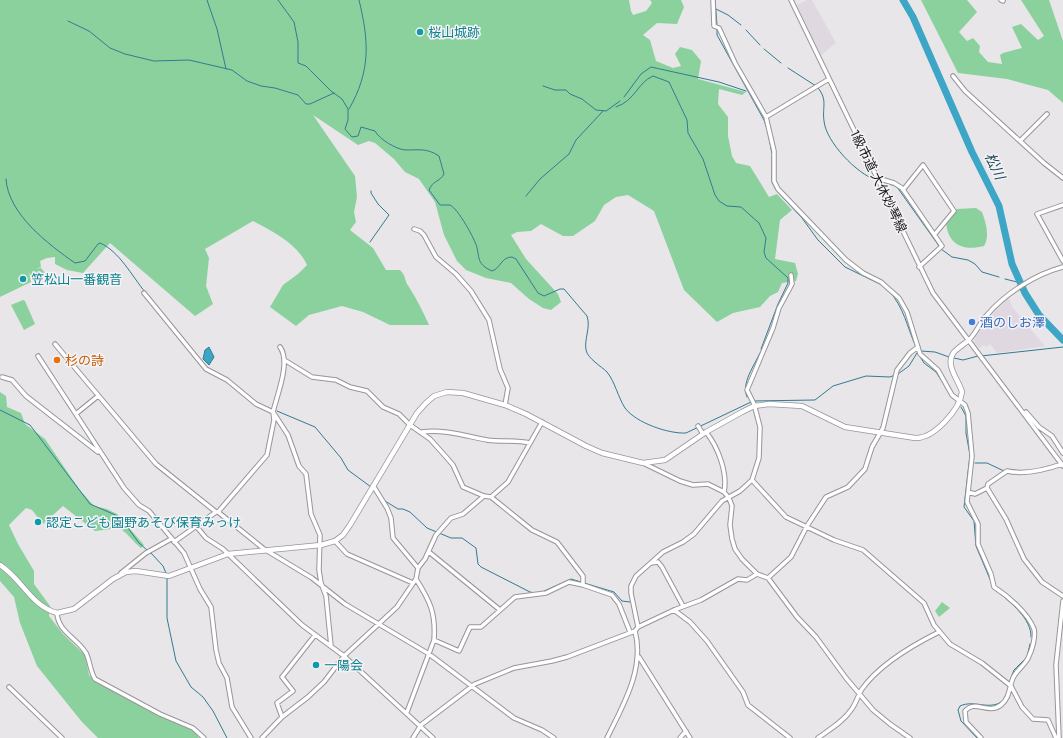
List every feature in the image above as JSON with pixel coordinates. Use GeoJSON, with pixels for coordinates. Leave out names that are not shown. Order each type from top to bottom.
{"type":"FeatureCollection","features":[{"type":"Feature","properties":{"kind":"street"},"geometry":{"type":"LineString","coordinates":[[713,0],[714,26],[719,28],[735,62],[766,117],[774,151],[774,181],[778,189],[846,260],[863,273],[881,282],[899,298],[907,312],[918,350],[938,370],[952,395],[965,406],[968,413],[972,456],[968,507],[978,524],[978,544],[994,587],[1006,595],[1023,613],[1034,630],[1030,655],[1025,664],[1017,672],[1007,699],[1001,706],[990,709],[972,706],[965,711],[966,722],[982,738]]}},
{"type":"Feature","properties":{"kind":"street","name":"1級市道 大休妙琴線"},"geometry":{"type":"LineString","coordinates":[[791,0],[919,267],[933,292],[1020,408]]}},
{"type":"Feature","properties":{"kind":"street"},"geometry":{"type":"LineString","coordinates":[[953,76],[966,91],[1063,178]]}},
{"type":"Feature","properties":{"kind":"street"},"geometry":{"type":"LineString","coordinates":[[766,117],[829,79]]}},
{"type":"Feature","properties":{"kind":"street"},"geometry":{"type":"LineString","coordinates":[[1020,141],[1047,114]]}},
{"type":"Feature","properties":{"kind":"street"},"geometry":{"type":"LineString","coordinates":[[903,190],[923,165],[954,210],[935,234]]}},
{"type":"Feature","properties":{"kind":"street"},"geometry":{"type":"LineString","coordinates":[[877,178],[894,183],[903,190],[935,234],[940,248],[919,267]]}},
{"type":"Feature","properties":{"kind":"street"},"geometry":{"type":"LineString","coordinates":[[1063,205],[1037,214],[1063,261]]}},
{"type":"Feature","properties":{"kind":"street"},"geometry":{"type":"LineString","coordinates":[[414,229],[420,231],[436,257],[456,274],[471,291],[489,320],[500,369],[508,388],[505,405]]}},
{"type":"Feature","properties":{"kind":"street"},"geometry":{"type":"LineString","coordinates":[[643,463],[665,460],[703,432],[753,403],[802,406],[839,425],[915,438],[928,436],[940,426],[960,401],[962,392],[950,366],[951,357],[976,332],[986,316],[1011,293],[1049,271],[1063,267]]}},
{"type":"Feature","properties":{"kind":"street"},"geometry":{"type":"LineString","coordinates":[[638,627],[631,593],[631,586],[636,576],[663,552],[683,542],[694,534],[722,501],[740,491],[752,480],[758,458],[760,427],[753,403],[747,390],[773,328],[779,308],[792,284],[791,275]]}},
{"type":"Feature","properties":{"kind":"street"},"geometry":{"type":"LineString","coordinates":[[144,293],[206,369],[227,380],[256,404],[273,412],[288,435],[300,466],[306,474],[311,514],[320,536],[321,583],[324,589],[331,646]]}},
{"type":"Feature","properties":{"kind":"street"},"geometry":{"type":"LineString","coordinates":[[55,344],[156,464],[264,550],[312,578],[324,589],[345,604],[429,654],[514,718],[542,730],[554,738]]}},
{"type":"Feature","properties":{"kind":"street"},"geometry":{"type":"LineString","coordinates":[[0,565],[11,573],[36,602],[58,613],[70,611],[83,604],[149,551],[173,540],[217,512],[267,455],[274,420],[273,412],[286,361],[284,352],[280,347]]}},
{"type":"Feature","properties":{"kind":"street"},"geometry":{"type":"LineString","coordinates":[[768,578],[791,557],[807,526],[826,497],[848,487],[865,469],[883,428],[896,373],[918,350]]}},
{"type":"Feature","properties":{"kind":"street"},"geometry":{"type":"LineString","coordinates":[[38,356],[77,413],[124,488],[139,505],[148,510],[184,553],[200,589],[211,607],[216,650],[219,663],[227,678],[232,707],[251,738]]}},
{"type":"Feature","properties":{"kind":"street"},"geometry":{"type":"LineString","coordinates":[[286,361],[312,377],[336,380],[350,387],[367,391],[383,407],[399,414],[410,425],[422,432],[453,465],[463,487],[484,496],[491,497],[532,530],[558,542],[583,576],[583,585]]}},
{"type":"Feature","properties":{"kind":"street"},"geometry":{"type":"LineString","coordinates":[[2,377],[12,380],[26,396],[101,453]]}},
{"type":"Feature","properties":{"kind":"street"},"geometry":{"type":"LineString","coordinates":[[119,575],[136,571],[167,576],[192,569],[228,554],[321,545],[335,541],[343,535],[350,525],[410,425],[426,403],[434,396],[447,392],[463,393],[505,405],[602,453],[643,463],[680,482],[693,485],[708,484],[724,492],[729,498],[732,506],[730,525],[735,549],[747,566],[757,574],[768,578],[797,617],[816,637],[882,718],[910,738]]}},
{"type":"Feature","properties":{"kind":"street"},"geometry":{"type":"LineString","coordinates":[[77,413],[98,396]]}},
{"type":"Feature","properties":{"kind":"street"},"geometry":{"type":"LineString","coordinates":[[968,492],[975,494],[987,488],[988,484],[1007,471],[1019,473],[1062,465],[1020,408]]}},
{"type":"Feature","properties":{"kind":"street"},"geometry":{"type":"LineString","coordinates":[[1020,408],[1039,427],[1052,436],[1063,453]]}},
{"type":"Feature","properties":{"kind":"street"},"geometry":{"type":"LineString","coordinates":[[491,497],[508,482],[542,422]]}},
{"type":"Feature","properties":{"kind":"street"},"geometry":{"type":"LineString","coordinates":[[698,426],[711,438],[724,471],[724,492]]}},
{"type":"Feature","properties":{"kind":"street"},"geometry":{"type":"LineString","coordinates":[[422,432],[446,433],[488,440],[518,440],[530,443]]}},
{"type":"Feature","properties":{"kind":"street"},"geometry":{"type":"LineString","coordinates":[[752,480],[786,517],[834,540],[863,550],[924,604],[939,632],[950,644],[982,663],[1005,683],[1011,686],[1022,707],[1033,719],[1048,720],[1056,738]]}},
{"type":"Feature","properties":{"kind":"street"},"geometry":{"type":"LineString","coordinates":[[374,487],[387,508],[391,518],[393,538],[418,568]]}},
{"type":"Feature","properties":{"kind":"street"},"geometry":{"type":"LineString","coordinates":[[987,488],[1006,519],[1027,563],[1042,582],[1063,596]]}},
{"type":"Feature","properties":{"kind":"street"},"geometry":{"type":"LineString","coordinates":[[262,738],[282,717],[313,692],[344,656],[397,607],[416,578],[418,568],[429,552],[436,535],[451,518],[463,514],[484,496]]}},
{"type":"Feature","properties":{"kind":"street"},"geometry":{"type":"LineString","coordinates":[[196,526],[206,538],[228,554],[302,625],[344,656],[408,712],[433,738]]}},
{"type":"Feature","properties":{"kind":"street"},"geometry":{"type":"LineString","coordinates":[[335,541],[347,554],[413,583]]}},
{"type":"Feature","properties":{"kind":"street"},"geometry":{"type":"LineString","coordinates":[[429,552],[500,610]]}},
{"type":"Feature","properties":{"kind":"street"},"geometry":{"type":"LineString","coordinates":[[650,563],[658,562],[662,567],[683,606]]}},
{"type":"Feature","properties":{"kind":"street"},"geometry":{"type":"LineString","coordinates":[[414,738],[421,725],[470,686],[498,673],[552,661],[635,631],[638,627],[683,606],[701,600],[738,579],[747,580],[757,574]]}},
{"type":"Feature","properties":{"kind":"street"},"geometry":{"type":"LineString","coordinates":[[408,712],[434,640],[435,621],[432,607],[416,578]]}},
{"type":"Feature","properties":{"kind":"street"},"geometry":{"type":"LineString","coordinates":[[434,640],[459,651],[470,627],[481,627],[519,595],[526,597],[546,593],[569,582],[583,585],[612,596],[619,604],[630,632]]}},
{"type":"Feature","properties":{"kind":"street"},"geometry":{"type":"LineString","coordinates":[[1059,738],[1056,665],[1063,601]]}},
{"type":"Feature","properties":{"kind":"street"},"geometry":{"type":"LineString","coordinates":[[674,610],[690,622],[707,641],[744,692],[748,705],[790,738]]}},
{"type":"Feature","properties":{"kind":"street"},"geometry":{"type":"LineString","coordinates":[[58,613],[58,620],[66,634],[85,652],[95,679],[160,714],[193,728],[204,738]]}},
{"type":"Feature","properties":{"kind":"street"},"geometry":{"type":"LineString","coordinates":[[635,631],[639,656],[690,738]]}},
{"type":"Feature","properties":{"kind":"street"},"geometry":{"type":"LineString","coordinates":[[818,738],[843,720],[851,711],[861,694],[861,690],[885,665],[908,649],[939,632]]}},
{"type":"Feature","properties":{"kind":"street"},"geometry":{"type":"LineString","coordinates":[[282,717],[277,703],[293,691],[282,677],[315,635]]}},
{"type":"Feature","properties":{"kind":"street"},"geometry":{"type":"LineString","coordinates":[[607,738],[631,685],[639,656]]}},
{"type":"Feature","properties":{"kind":"street"},"geometry":{"type":"LineString","coordinates":[[9,687],[62,738]]}},
{"type":"Feature","properties":{"kind":"street"},"geometry":{"type":"LineString","coordinates":[[680,738],[686,732]]}},
{"type":"Feature","properties":{"kind":"shaded area"},"geometry":{"type":"Polygon","coordinates":[[[807,0],[812,0],[836,43],[821,55],[797,5],[807,0]]]}},
{"type":"Feature","properties":{"kind":"shaded area"},"geometry":{"type":"Polygon","coordinates":[[[1009,298],[1012,307],[1045,346],[997,353],[990,344],[986,347],[984,345],[979,348],[974,343],[975,338],[985,321],[1009,298]]]}},
{"type":"Feature","properties":{"kind":"green space"},"geometry":{"type":"Polygon","coordinates":[[[0,0],[629,0],[633,15],[646,11],[652,3],[650,0],[681,0],[684,7],[677,24],[657,23],[643,35],[650,40],[656,61],[673,68],[681,66],[675,54],[680,47],[692,50],[701,61],[698,79],[746,92],[742,95],[719,89],[718,104],[728,117],[728,136],[732,156],[736,163],[750,166],[769,197],[777,194],[792,210],[780,220],[775,259],[795,263],[798,274],[796,281],[782,283],[778,292],[770,296],[760,307],[733,313],[717,322],[684,290],[654,211],[628,195],[616,197],[604,205],[595,221],[573,236],[563,236],[541,224],[531,231],[517,232],[511,235],[526,259],[558,294],[561,302],[551,310],[543,308],[529,299],[511,283],[486,278],[466,270],[457,261],[444,235],[435,202],[419,179],[405,172],[394,159],[375,143],[369,141],[358,145],[313,115],[355,176],[357,197],[354,212],[356,222],[350,230],[373,248],[386,270],[400,270],[402,272],[407,285],[429,325],[390,325],[363,312],[342,306],[309,315],[296,326],[270,307],[283,285],[307,265],[303,257],[291,244],[253,221],[205,249],[209,258],[206,286],[213,304],[195,316],[110,243],[83,273],[67,270],[55,264],[55,257],[47,258],[40,261],[41,267],[36,269],[41,268],[45,273],[36,281],[29,272],[31,282],[0,297],[0,0]]]}},
{"type":"Feature","properties":{"kind":"green space"},"geometry":{"type":"Polygon","coordinates":[[[921,0],[967,0],[977,12],[959,32],[967,41],[973,38],[980,46],[979,52],[988,62],[1002,64],[1000,55],[1022,48],[1012,27],[1021,24],[1038,40],[1044,36],[1021,0],[1049,0],[1063,41],[1063,103],[1048,90],[1007,79],[958,73],[921,0]]]}},
{"type":"Feature","properties":{"kind":"green space"},"geometry":{"type":"Polygon","coordinates":[[[976,208],[982,212],[986,225],[986,242],[984,246],[970,248],[958,245],[950,237],[946,222],[957,209],[976,208]]]}},
{"type":"Feature","properties":{"kind":"green space"},"geometry":{"type":"Polygon","coordinates":[[[23,300],[25,301],[35,324],[24,330],[11,305],[23,300]]]}},
{"type":"Feature","properties":{"kind":"green space"},"geometry":{"type":"Polygon","coordinates":[[[0,392],[6,396],[7,407],[21,413],[25,424],[45,439],[79,489],[94,506],[107,509],[117,514],[144,545],[141,548],[119,528],[95,531],[63,506],[43,524],[32,510],[26,508],[9,525],[34,571],[34,584],[50,606],[49,616],[63,634],[85,655],[89,675],[98,683],[157,715],[194,731],[199,738],[98,738],[82,722],[37,666],[20,623],[14,597],[0,581],[0,392]]]}},
{"type":"Feature","properties":{"kind":"green space"},"geometry":{"type":"Polygon","coordinates":[[[942,602],[950,608],[939,617],[935,611],[942,602]]]}},
{"type":"Feature","properties":{"kind":"water"},"geometry":{"type":"Polygon","coordinates":[[[209,347],[214,357],[209,365],[203,359],[205,350],[209,347]]]}},
{"type":"Feature","properties":{"kind":"waterway"},"geometry":{"type":"LineString","coordinates":[[207,0],[217,29],[226,69]]}},
{"type":"Feature","properties":{"kind":"waterway"},"geometry":{"type":"LineString","coordinates":[[278,0],[294,22],[298,42],[298,63],[306,66],[331,91],[342,99],[348,109],[348,120],[345,129],[352,137],[358,136],[361,127],[375,131],[384,141],[402,150],[427,151],[435,153],[439,156],[444,174],[432,184],[429,190],[440,205],[450,205],[460,216],[475,242],[480,262],[492,271],[495,270],[508,257],[512,257],[516,259],[538,293],[544,296],[560,289],[564,289],[587,316],[587,353],[607,372],[625,408],[630,413],[645,423],[653,426],[671,432],[686,433],[751,402]]}},
{"type":"Feature","properties":{"kind":"waterway"},"geometry":{"type":"LineString","coordinates":[[349,109],[361,82],[366,56],[365,29],[359,0]]}},
{"type":"Feature","properties":{"kind":"waterway"},"geometry":{"type":"LineString","coordinates":[[715,0],[717,25]]}},
{"type":"Feature","properties":{"kind":"waterway","name":"松川"},"geometry":{"type":"LineString","coordinates":[[903,0],[913,17],[972,152],[999,206],[1012,264],[1025,293],[1039,315],[1063,340]]}},
{"type":"Feature","properties":{"kind":"waterway"},"geometry":{"type":"LineString","coordinates":[[716,9],[728,15],[741,25]]}},
{"type":"Feature","properties":{"kind":"waterway"},"geometry":{"type":"LineString","coordinates":[[68,21],[89,31],[110,48],[125,54],[154,61],[189,60],[232,70],[247,81],[298,95],[306,104],[310,104],[334,93]]}},
{"type":"Feature","properties":{"kind":"waterway"},"geometry":{"type":"LineString","coordinates":[[717,29],[717,35],[764,120],[767,129]]}},
{"type":"Feature","properties":{"kind":"waterway"},"geometry":{"type":"LineString","coordinates":[[746,30],[760,45]]}},
{"type":"Feature","properties":{"kind":"waterway"},"geometry":{"type":"LineString","coordinates":[[764,49],[781,63]]}},
{"type":"Feature","properties":{"kind":"waterway"},"geometry":{"type":"LineString","coordinates":[[624,97],[641,74],[651,67],[719,82],[746,91]]}},
{"type":"Feature","properties":{"kind":"waterway"},"geometry":{"type":"LineString","coordinates":[[788,68],[816,86]]}},
{"type":"Feature","properties":{"kind":"waterway"},"geometry":{"type":"LineString","coordinates":[[616,107],[628,100],[643,83],[653,76],[669,82],[687,120],[688,133],[703,159],[715,195],[719,201],[727,206],[741,207],[759,223],[766,238],[764,252],[766,258],[788,278],[788,283],[778,304],[761,349]]}},
{"type":"Feature","properties":{"kind":"waterway"},"geometry":{"type":"LineString","coordinates":[[543,86],[555,90],[566,90],[570,94],[582,99],[596,110],[606,111],[620,101]]}},
{"type":"Feature","properties":{"kind":"waterway"},"geometry":{"type":"LineString","coordinates":[[818,88],[824,100],[824,121],[830,138],[836,147],[852,164],[868,177],[876,180]]}},
{"type":"Feature","properties":{"kind":"waterway"},"geometry":{"type":"LineString","coordinates":[[526,196],[540,179],[569,154],[576,140],[603,111]]}},
{"type":"Feature","properties":{"kind":"waterway"},"geometry":{"type":"LineString","coordinates":[[769,138],[772,154]]}},
{"type":"Feature","properties":{"kind":"waterway"},"geometry":{"type":"LineString","coordinates":[[772,157],[772,182],[776,190],[802,218],[818,240],[845,267],[884,286]]}},
{"type":"Feature","properties":{"kind":"waterway"},"geometry":{"type":"LineString","coordinates":[[6,179],[8,192],[22,216],[31,227],[53,247],[75,263],[85,261],[100,243],[113,252],[125,264],[145,292]]}},
{"type":"Feature","properties":{"kind":"waterway"},"geometry":{"type":"LineString","coordinates":[[890,184],[897,187],[939,246]]}},
{"type":"Feature","properties":{"kind":"waterway"},"geometry":{"type":"LineString","coordinates":[[370,242],[389,215],[378,204],[371,191]]}},
{"type":"Feature","properties":{"kind":"waterway"},"geometry":{"type":"LineString","coordinates":[[941,249],[952,257],[968,260],[975,264],[982,272],[999,277]]}},
{"type":"Feature","properties":{"kind":"waterway"},"geometry":{"type":"LineString","coordinates":[[1005,279],[1021,283]]}},
{"type":"Feature","properties":{"kind":"waterway"},"geometry":{"type":"LineString","coordinates":[[889,291],[902,310],[916,347]]}},
{"type":"Feature","properties":{"kind":"waterway"},"geometry":{"type":"LineString","coordinates":[[981,356],[1063,347]]}},
{"type":"Feature","properties":{"kind":"waterway"},"geometry":{"type":"LineString","coordinates":[[921,351],[935,352],[949,357]]}},
{"type":"Feature","properties":{"kind":"waterway"},"geometry":{"type":"LineString","coordinates":[[747,397],[747,380],[760,353]]}},
{"type":"Feature","properties":{"kind":"waterway"},"geometry":{"type":"LineString","coordinates":[[898,374],[909,366],[917,353]]}},
{"type":"Feature","properties":{"kind":"waterway"},"geometry":{"type":"LineString","coordinates":[[919,355],[924,363],[936,372],[947,389]]}},
{"type":"Feature","properties":{"kind":"waterway"},"geometry":{"type":"LineString","coordinates":[[954,358],[963,360],[978,356]]}},
{"type":"Feature","properties":{"kind":"waterway"},"geometry":{"type":"LineString","coordinates":[[753,401],[815,400],[833,386],[866,376],[890,377],[895,375]]}},
{"type":"Feature","properties":{"kind":"waterway"},"geometry":{"type":"LineString","coordinates":[[264,406],[271,409]]}},
{"type":"Feature","properties":{"kind":"waterway"},"geometry":{"type":"LineString","coordinates":[[961,407],[966,416],[966,433],[970,455],[964,507],[974,521],[976,546],[992,584]]}},
{"type":"Feature","properties":{"kind":"waterway"},"geometry":{"type":"LineString","coordinates":[[0,410],[30,425],[90,504],[120,517],[139,543],[147,550]]}},
{"type":"Feature","properties":{"kind":"waterway"},"geometry":{"type":"LineString","coordinates":[[277,411],[315,427],[341,458],[348,470],[371,487]]}},
{"type":"Feature","properties":{"kind":"waterway"},"geometry":{"type":"LineString","coordinates":[[975,463],[987,463],[1004,471]]}},
{"type":"Feature","properties":{"kind":"waterway"},"geometry":{"type":"LineString","coordinates":[[375,492],[378,496]]}},
{"type":"Feature","properties":{"kind":"waterway"},"geometry":{"type":"LineString","coordinates":[[385,501],[398,509],[403,509],[410,512],[427,528],[451,538],[462,538],[476,548],[478,564],[481,567],[530,592],[535,593]]}},
{"type":"Feature","properties":{"kind":"waterway"},"geometry":{"type":"LineString","coordinates":[[150,552],[163,566],[166,573]]}},
{"type":"Feature","properties":{"kind":"waterway"},"geometry":{"type":"LineString","coordinates":[[167,578],[167,618],[176,661],[191,687],[203,697],[213,711],[227,738]]}},
{"type":"Feature","properties":{"kind":"waterway"},"geometry":{"type":"LineString","coordinates":[[542,592],[571,579],[581,582]]}},
{"type":"Feature","properties":{"kind":"waterway"},"geometry":{"type":"LineString","coordinates":[[584,583],[614,592],[622,601],[630,602]]}},
{"type":"Feature","properties":{"kind":"waterway"},"geometry":{"type":"LineString","coordinates":[[997,591],[1024,617],[1028,624],[1031,637]]}},
{"type":"Feature","properties":{"kind":"waterway"},"geometry":{"type":"LineString","coordinates":[[1009,683],[1014,670],[1027,657],[1030,644]]}},
{"type":"Feature","properties":{"kind":"waterway"},"geometry":{"type":"LineString","coordinates":[[1007,694],[1008,689]]}},
{"type":"Feature","properties":{"kind":"waterway"},"geometry":{"type":"LineString","coordinates":[[977,738],[961,721],[958,710],[960,706],[966,704],[993,705],[1004,700]]}},
{"type":"Feature","properties":{"kind":"place","name":"桜山城跡"},"geometry":{"type":"Point","coordinates":[420,32]}},
{"type":"Feature","properties":{"kind":"place","name":"笠松山一番観音"},"geometry":{"type":"Point","coordinates":[23,279]}},
{"type":"Feature","properties":{"kind":"place","name":"酒のしお澤"},"geometry":{"type":"Point","coordinates":[972,322]}},
{"type":"Feature","properties":{"kind":"place","name":"杉の詩"},"geometry":{"type":"Point","coordinates":[57,360]}},
{"type":"Feature","properties":{"kind":"place","name":"認定こども園野あそび保育みっけ"},"geometry":{"type":"Point","coordinates":[38,522]}},
{"type":"Feature","properties":{"kind":"place","name":"一陽会"},"geometry":{"type":"Point","coordinates":[316,665]}}]}
